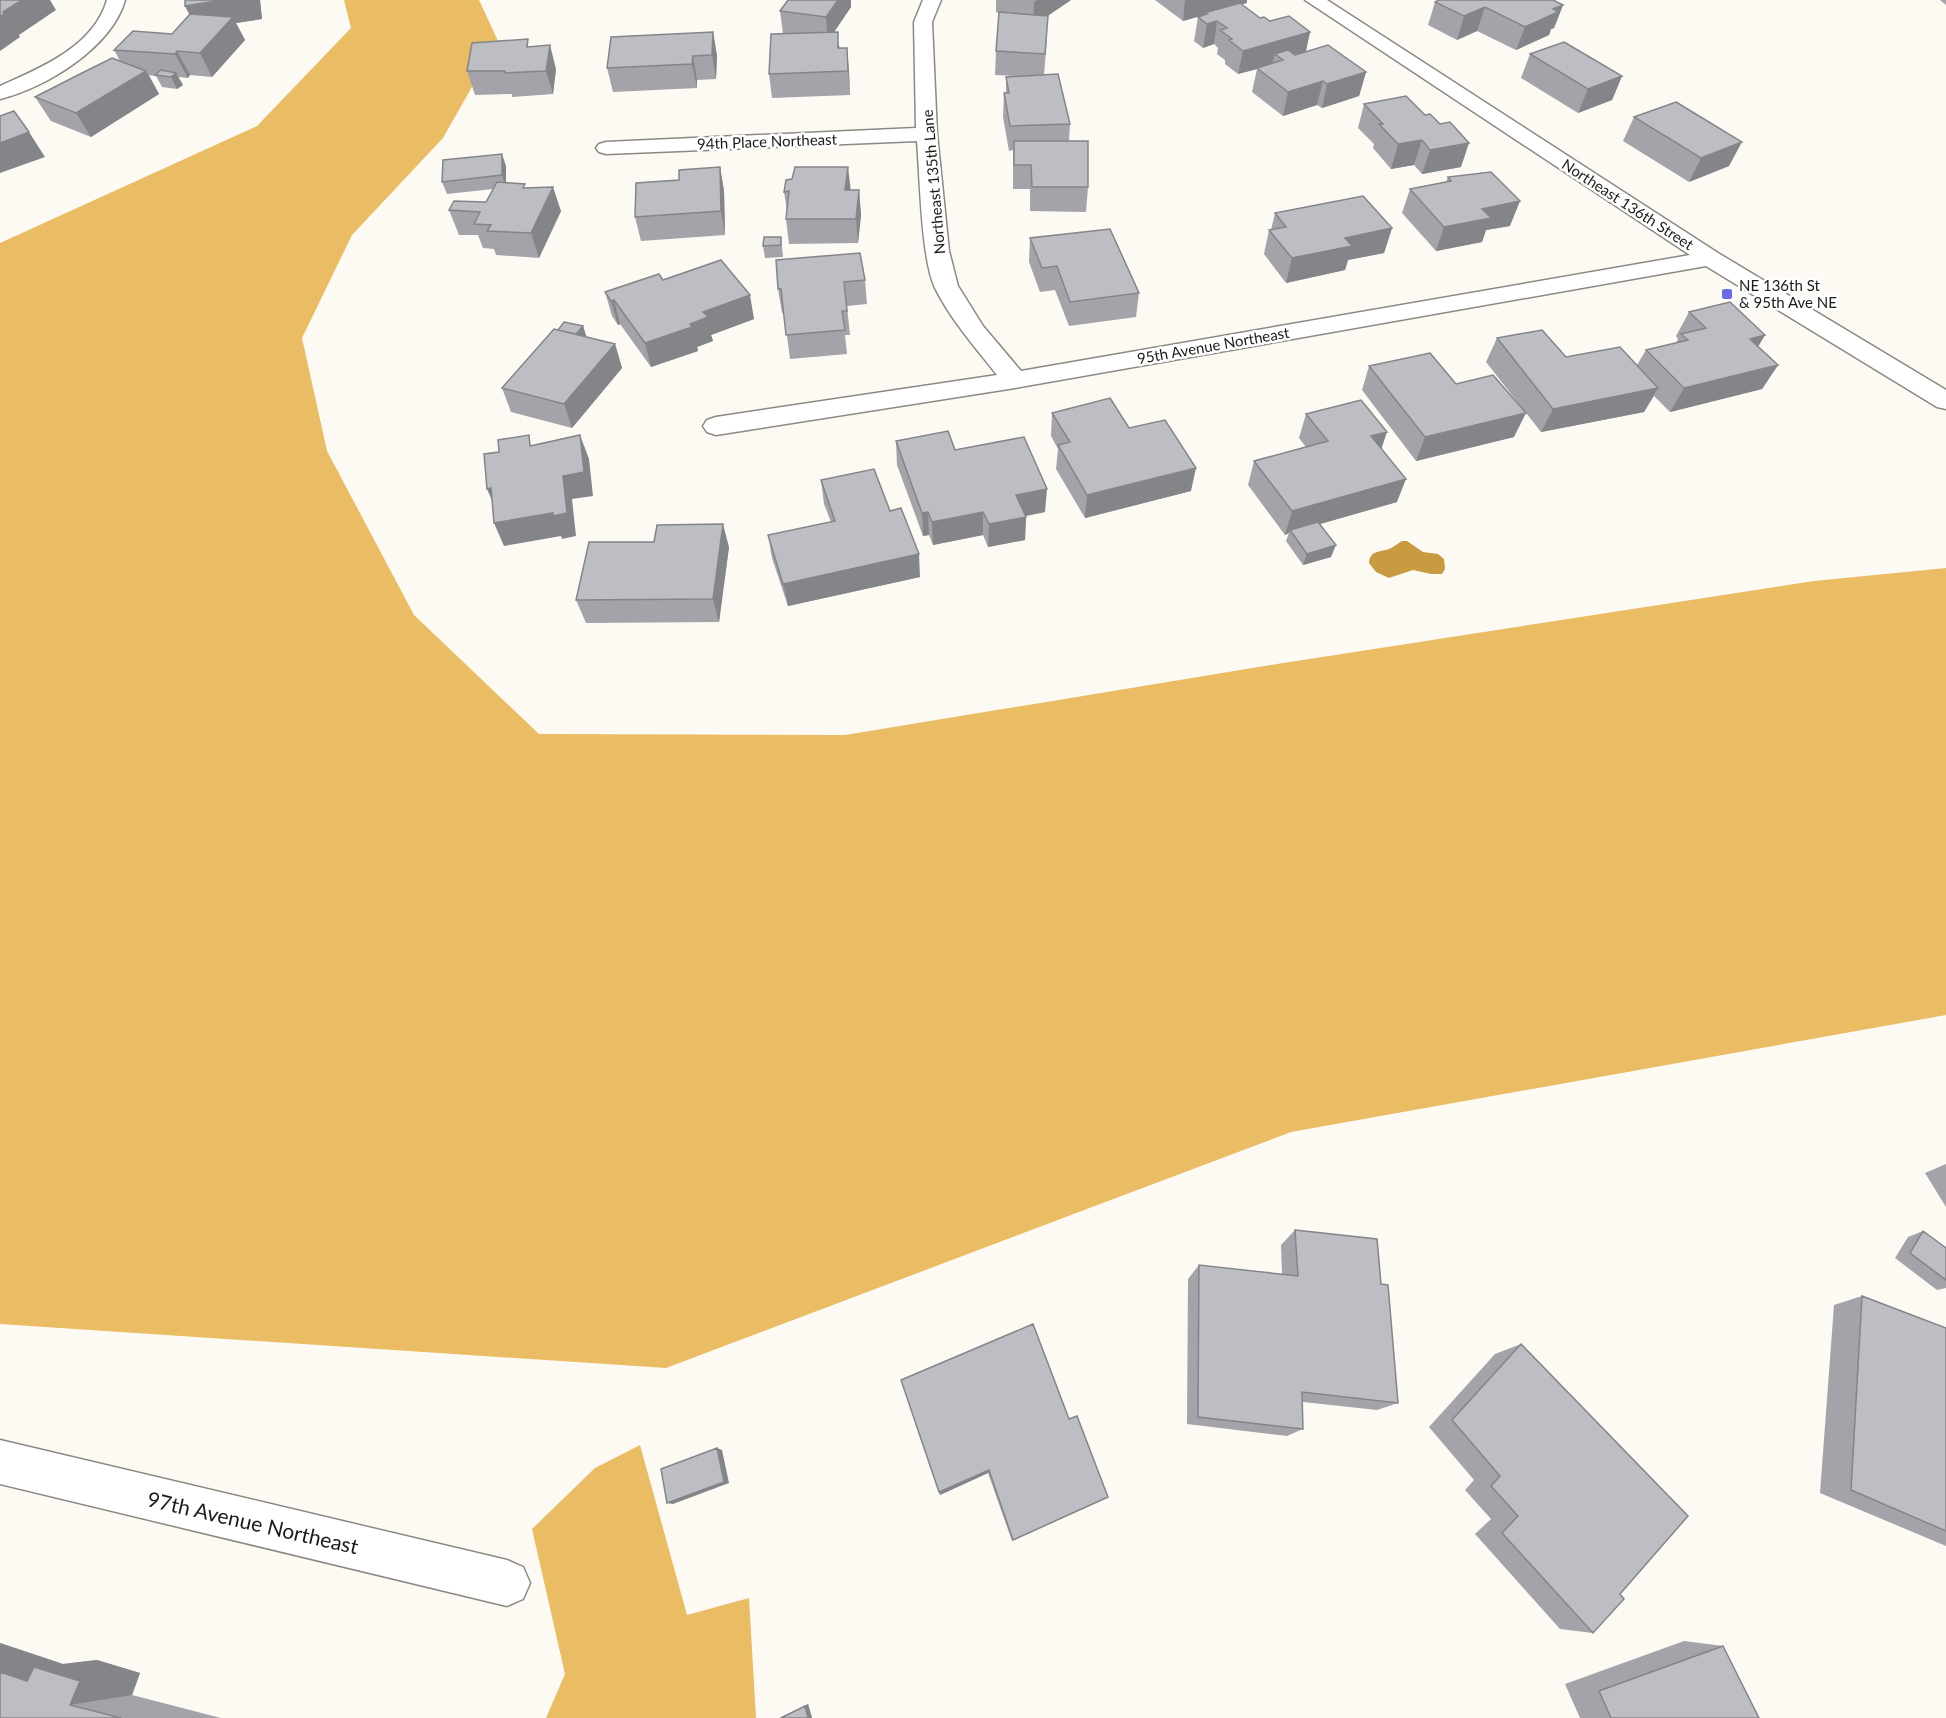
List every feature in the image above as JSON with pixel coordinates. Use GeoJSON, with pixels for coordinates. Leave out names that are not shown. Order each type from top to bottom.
{"type":"FeatureCollection","features":[{"type":"Feature","properties":{"kind":"street"},"geometry":{"type":"LineString","coordinates":[[0,93],[57,65],[88,42],[109,22],[116,0]]}},
{"type":"Feature","properties":{"kind":"street","name":"Northeast 135th Lane"},"geometry":{"type":"LineString","coordinates":[[932,0],[923,22],[927,134],[938,251],[946,286],[974,331],[1014,380]]}},
{"type":"Feature","properties":{"kind":"street","name":"Northeast 136th Street"},"geometry":{"type":"LineString","coordinates":[[1314,0],[1710,258],[1946,401]]}},
{"type":"Feature","properties":{"kind":"street","name":"94th Place Northeast"},"geometry":{"type":"LineString","coordinates":[[606,148],[927,134]]}},
{"type":"Feature","properties":{"kind":"street","name":"95th Avenue Northeast"},"geometry":{"type":"LineString","coordinates":[[716,426],[1014,380],[1710,258]]}},
{"type":"Feature","properties":{"kind":"street","name":"97th Avenue Northeast"},"geometry":{"type":"LineString","coordinates":[[0,1462],[507,1582]]}},
{"type":"Feature","properties":{"kind":"shaded area"},"geometry":{"type":"Polygon","coordinates":[[[344,0],[479,0],[498,41],[443,138],[352,235],[302,338],[327,451],[414,615],[539,734],[845,735],[1277,664],[1814,581],[1946,568],[1946,1015],[1291,1132],[666,1368],[0,1324],[0,243],[257,126],[351,28],[344,0]]]}},
{"type":"Feature","properties":{"kind":"shaded area"},"geometry":{"type":"Polygon","coordinates":[[[1402,541],[1407,541],[1423,552],[1438,554],[1444,559],[1445,569],[1442,574],[1413,570],[1389,578],[1376,572],[1369,563],[1372,555],[1402,541]]]}},
{"type":"Feature","properties":{"kind":"shaded area"},"geometry":{"type":"Polygon","coordinates":[[[640,1445],[687,1615],[749,1598],[756,1718],[546,1718],[565,1674],[532,1529],[595,1468],[640,1445]]]}},
{"type":"Feature","properties":{"kind":"building"},"geometry":{"type":"Polygon","coordinates":[[[0,0],[22,0],[3,12],[5,13],[0,17],[0,0]]]}},
{"type":"Feature","properties":{"kind":"building"},"geometry":{"type":"Polygon","coordinates":[[[185,0],[223,0],[185,6],[185,0]]]}},
{"type":"Feature","properties":{"kind":"building"},"geometry":{"type":"Polygon","coordinates":[[[788,0],[838,0],[826,17],[780,11],[788,0]]]}},
{"type":"Feature","properties":{"kind":"building"},"geometry":{"type":"Polygon","coordinates":[[[1439,0],[1553,0],[1563,5],[1553,9],[1558,12],[1525,27],[1485,7],[1464,16],[1435,2],[1439,0]]]}},
{"type":"Feature","properties":{"kind":"building"},"geometry":{"type":"Polygon","coordinates":[[[1240,3],[1260,18],[1264,17],[1270,21],[1289,16],[1310,32],[1243,51],[1220,30],[1227,28],[1217,21],[1207,24],[1198,17],[1207,14],[1204,13],[1240,3]]]}},
{"type":"Feature","properties":{"kind":"building"},"geometry":{"type":"Polygon","coordinates":[[[999,12],[1048,16],[1045,54],[996,51],[999,12]]]}},
{"type":"Feature","properties":{"kind":"building"},"geometry":{"type":"Polygon","coordinates":[[[190,14],[233,17],[200,53],[177,51],[175,54],[114,50],[133,31],[172,34],[190,14]]]}},
{"type":"Feature","properties":{"kind":"building"},"geometry":{"type":"Polygon","coordinates":[[[713,32],[712,55],[693,56],[692,64],[607,68],[611,37],[713,32]]]}},
{"type":"Feature","properties":{"kind":"building"},"geometry":{"type":"Polygon","coordinates":[[[838,32],[838,48],[847,48],[848,71],[769,74],[771,34],[838,32]]]}},
{"type":"Feature","properties":{"kind":"building"},"geometry":{"type":"Polygon","coordinates":[[[528,39],[527,47],[550,45],[546,71],[505,73],[505,71],[467,71],[472,43],[528,39]]]}},
{"type":"Feature","properties":{"kind":"building"},"geometry":{"type":"Polygon","coordinates":[[[1564,42],[1622,76],[1588,89],[1530,54],[1564,42]]]}},
{"type":"Feature","properties":{"kind":"building"},"geometry":{"type":"Polygon","coordinates":[[[1328,45],[1366,72],[1327,84],[1323,81],[1288,92],[1257,68],[1283,60],[1275,54],[1288,50],[1295,55],[1328,45]]]}},
{"type":"Feature","properties":{"kind":"building"},"geometry":{"type":"Polygon","coordinates":[[[112,58],[146,71],[76,113],[35,97],[80,74],[112,58]]]}},
{"type":"Feature","properties":{"kind":"building"},"geometry":{"type":"Polygon","coordinates":[[[161,70],[176,73],[171,77],[155,75],[161,70]]]}},
{"type":"Feature","properties":{"kind":"building"},"geometry":{"type":"Polygon","coordinates":[[[1058,74],[1070,124],[1010,126],[1004,93],[1009,93],[1006,77],[1058,74]]]}},
{"type":"Feature","properties":{"kind":"building"},"geometry":{"type":"Polygon","coordinates":[[[1406,96],[1425,115],[1430,114],[1440,124],[1450,122],[1469,143],[1430,150],[1422,140],[1398,144],[1364,104],[1406,96]]]}},
{"type":"Feature","properties":{"kind":"building"},"geometry":{"type":"Polygon","coordinates":[[[1676,102],[1742,142],[1701,158],[1634,117],[1676,102]]]}},
{"type":"Feature","properties":{"kind":"building"},"geometry":{"type":"Polygon","coordinates":[[[14,111],[29,132],[0,143],[0,116],[14,111]]]}},
{"type":"Feature","properties":{"kind":"building"},"geometry":{"type":"Polygon","coordinates":[[[1014,141],[1088,141],[1088,187],[1032,187],[1031,165],[1014,165],[1014,141]]]}},
{"type":"Feature","properties":{"kind":"building"},"geometry":{"type":"Polygon","coordinates":[[[502,154],[502,175],[442,182],[443,160],[502,154]]]}},
{"type":"Feature","properties":{"kind":"building"},"geometry":{"type":"Polygon","coordinates":[[[720,167],[721,211],[635,217],[636,183],[679,180],[679,170],[720,167]]]}},
{"type":"Feature","properties":{"kind":"building"},"geometry":{"type":"Polygon","coordinates":[[[795,167],[848,167],[845,190],[859,190],[856,219],[786,219],[789,191],[784,192],[786,180],[792,179],[795,167]]]}},
{"type":"Feature","properties":{"kind":"building"},"geometry":{"type":"Polygon","coordinates":[[[1491,172],[1520,201],[1482,209],[1491,218],[1444,227],[1410,189],[1451,181],[1448,177],[1491,172]]]}},
{"type":"Feature","properties":{"kind":"building"},"geometry":{"type":"Polygon","coordinates":[[[497,182],[525,184],[523,188],[553,187],[531,233],[487,231],[491,225],[474,224],[480,212],[449,210],[454,201],[486,202],[497,182]]]}},
{"type":"Feature","properties":{"kind":"building"},"geometry":{"type":"Polygon","coordinates":[[[1363,196],[1392,228],[1345,238],[1352,246],[1292,258],[1269,230],[1286,227],[1275,213],[1363,196]]]}},
{"type":"Feature","properties":{"kind":"building"},"geometry":{"type":"Polygon","coordinates":[[[1110,229],[1139,293],[1070,302],[1057,266],[1042,268],[1030,238],[1110,229]]]}},
{"type":"Feature","properties":{"kind":"building"},"geometry":{"type":"Polygon","coordinates":[[[764,237],[781,237],[781,245],[763,246],[764,237]]]}},
{"type":"Feature","properties":{"kind":"building"},"geometry":{"type":"Polygon","coordinates":[[[860,253],[865,280],[844,282],[847,311],[842,311],[845,330],[786,335],[781,289],[778,289],[776,260],[860,253]]]}},
{"type":"Feature","properties":{"kind":"building"},"geometry":{"type":"Polygon","coordinates":[[[721,260],[750,295],[703,312],[708,317],[690,324],[692,327],[645,343],[614,300],[611,301],[605,292],[659,274],[663,280],[721,260]]]}},
{"type":"Feature","properties":{"kind":"building"},"geometry":{"type":"Polygon","coordinates":[[[1730,302],[1765,335],[1750,339],[1778,365],[1684,388],[1646,350],[1688,340],[1681,334],[1706,328],[1689,312],[1730,302]]]}},
{"type":"Feature","properties":{"kind":"building"},"geometry":{"type":"Polygon","coordinates":[[[564,322],[583,326],[576,334],[558,330],[564,322]]]}},
{"type":"Feature","properties":{"kind":"building"},"geometry":{"type":"Polygon","coordinates":[[[554,329],[615,344],[564,404],[502,388],[554,329]]]}},
{"type":"Feature","properties":{"kind":"building"},"geometry":{"type":"Polygon","coordinates":[[[1542,330],[1566,357],[1620,347],[1658,388],[1553,409],[1497,338],[1542,330]]]}},
{"type":"Feature","properties":{"kind":"building"},"geometry":{"type":"Polygon","coordinates":[[[1430,353],[1456,384],[1493,375],[1526,413],[1425,437],[1369,366],[1430,353]]]}},
{"type":"Feature","properties":{"kind":"building"},"geometry":{"type":"Polygon","coordinates":[[[1110,398],[1129,428],[1165,420],[1196,468],[1087,495],[1058,445],[1070,442],[1052,413],[1110,398]]]}},
{"type":"Feature","properties":{"kind":"building"},"geometry":{"type":"Polygon","coordinates":[[[1361,400],[1387,432],[1371,436],[1406,479],[1292,511],[1254,461],[1328,441],[1306,414],[1361,400]]]}},
{"type":"Feature","properties":{"kind":"building"},"geometry":{"type":"Polygon","coordinates":[[[948,431],[955,450],[1024,437],[1047,489],[1016,495],[1026,517],[989,524],[983,512],[932,522],[928,512],[922,513],[896,441],[948,431]]]}},
{"type":"Feature","properties":{"kind":"building"},"geometry":{"type":"Polygon","coordinates":[[[529,435],[530,446],[580,435],[584,472],[563,476],[567,513],[553,516],[553,513],[494,523],[491,488],[487,489],[484,454],[499,452],[498,440],[529,435]]]}},
{"type":"Feature","properties":{"kind":"building"},"geometry":{"type":"Polygon","coordinates":[[[874,469],[890,511],[901,508],[919,554],[783,584],[768,535],[835,521],[821,480],[874,469]]]}},
{"type":"Feature","properties":{"kind":"building"},"geometry":{"type":"Polygon","coordinates":[[[1318,522],[1336,545],[1307,554],[1290,530],[1318,522]]]}},
{"type":"Feature","properties":{"kind":"building"},"geometry":{"type":"Polygon","coordinates":[[[723,524],[713,599],[576,600],[589,542],[654,542],[657,525],[723,524]]]}},
{"type":"Feature","properties":{"kind":"building"},"geometry":{"type":"Polygon","coordinates":[[[1295,1230],[1377,1239],[1381,1284],[1388,1285],[1398,1403],[1302,1392],[1303,1429],[1198,1417],[1199,1265],[1298,1276],[1295,1230]]]}},
{"type":"Feature","properties":{"kind":"building"},"geometry":{"type":"Polygon","coordinates":[[[1923,1231],[1946,1248],[1946,1280],[1910,1253],[1923,1231]]]}},
{"type":"Feature","properties":{"kind":"building"},"geometry":{"type":"Polygon","coordinates":[[[1862,1296],[1946,1328],[1946,1531],[1851,1490],[1862,1296]]]}},
{"type":"Feature","properties":{"kind":"building"},"geometry":{"type":"Polygon","coordinates":[[[1033,1324],[1069,1419],[1077,1416],[1108,1497],[1013,1540],[989,1470],[939,1492],[901,1380],[1033,1324]]]}},
{"type":"Feature","properties":{"kind":"building"},"geometry":{"type":"Polygon","coordinates":[[[1521,1344],[1688,1516],[1620,1594],[1624,1599],[1593,1633],[1502,1533],[1518,1516],[1491,1486],[1500,1476],[1452,1420],[1521,1344]]]}},
{"type":"Feature","properties":{"kind":"building"},"geometry":{"type":"Polygon","coordinates":[[[717,1448],[724,1482],[667,1503],[661,1469],[717,1448]]]}},
{"type":"Feature","properties":{"kind":"building"},"geometry":{"type":"Polygon","coordinates":[[[1723,1646],[1759,1718],[1611,1718],[1599,1691],[1723,1646]]]}},
{"type":"Feature","properties":{"kind":"building"},"geometry":{"type":"Polygon","coordinates":[[[34,1667],[80,1681],[70,1705],[121,1718],[0,1718],[0,1672],[27,1681],[34,1667]]]}},
{"type":"Feature","properties":{"kind":"building"},"geometry":{"type":"Polygon","coordinates":[[[805,1706],[808,1718],[781,1718],[805,1706]]]}},
{"type":"Feature","properties":{"kind":"place","name":"NE 136th St & 95th Ave NE"},"geometry":{"type":"Point","coordinates":[1727,294]}}]}
